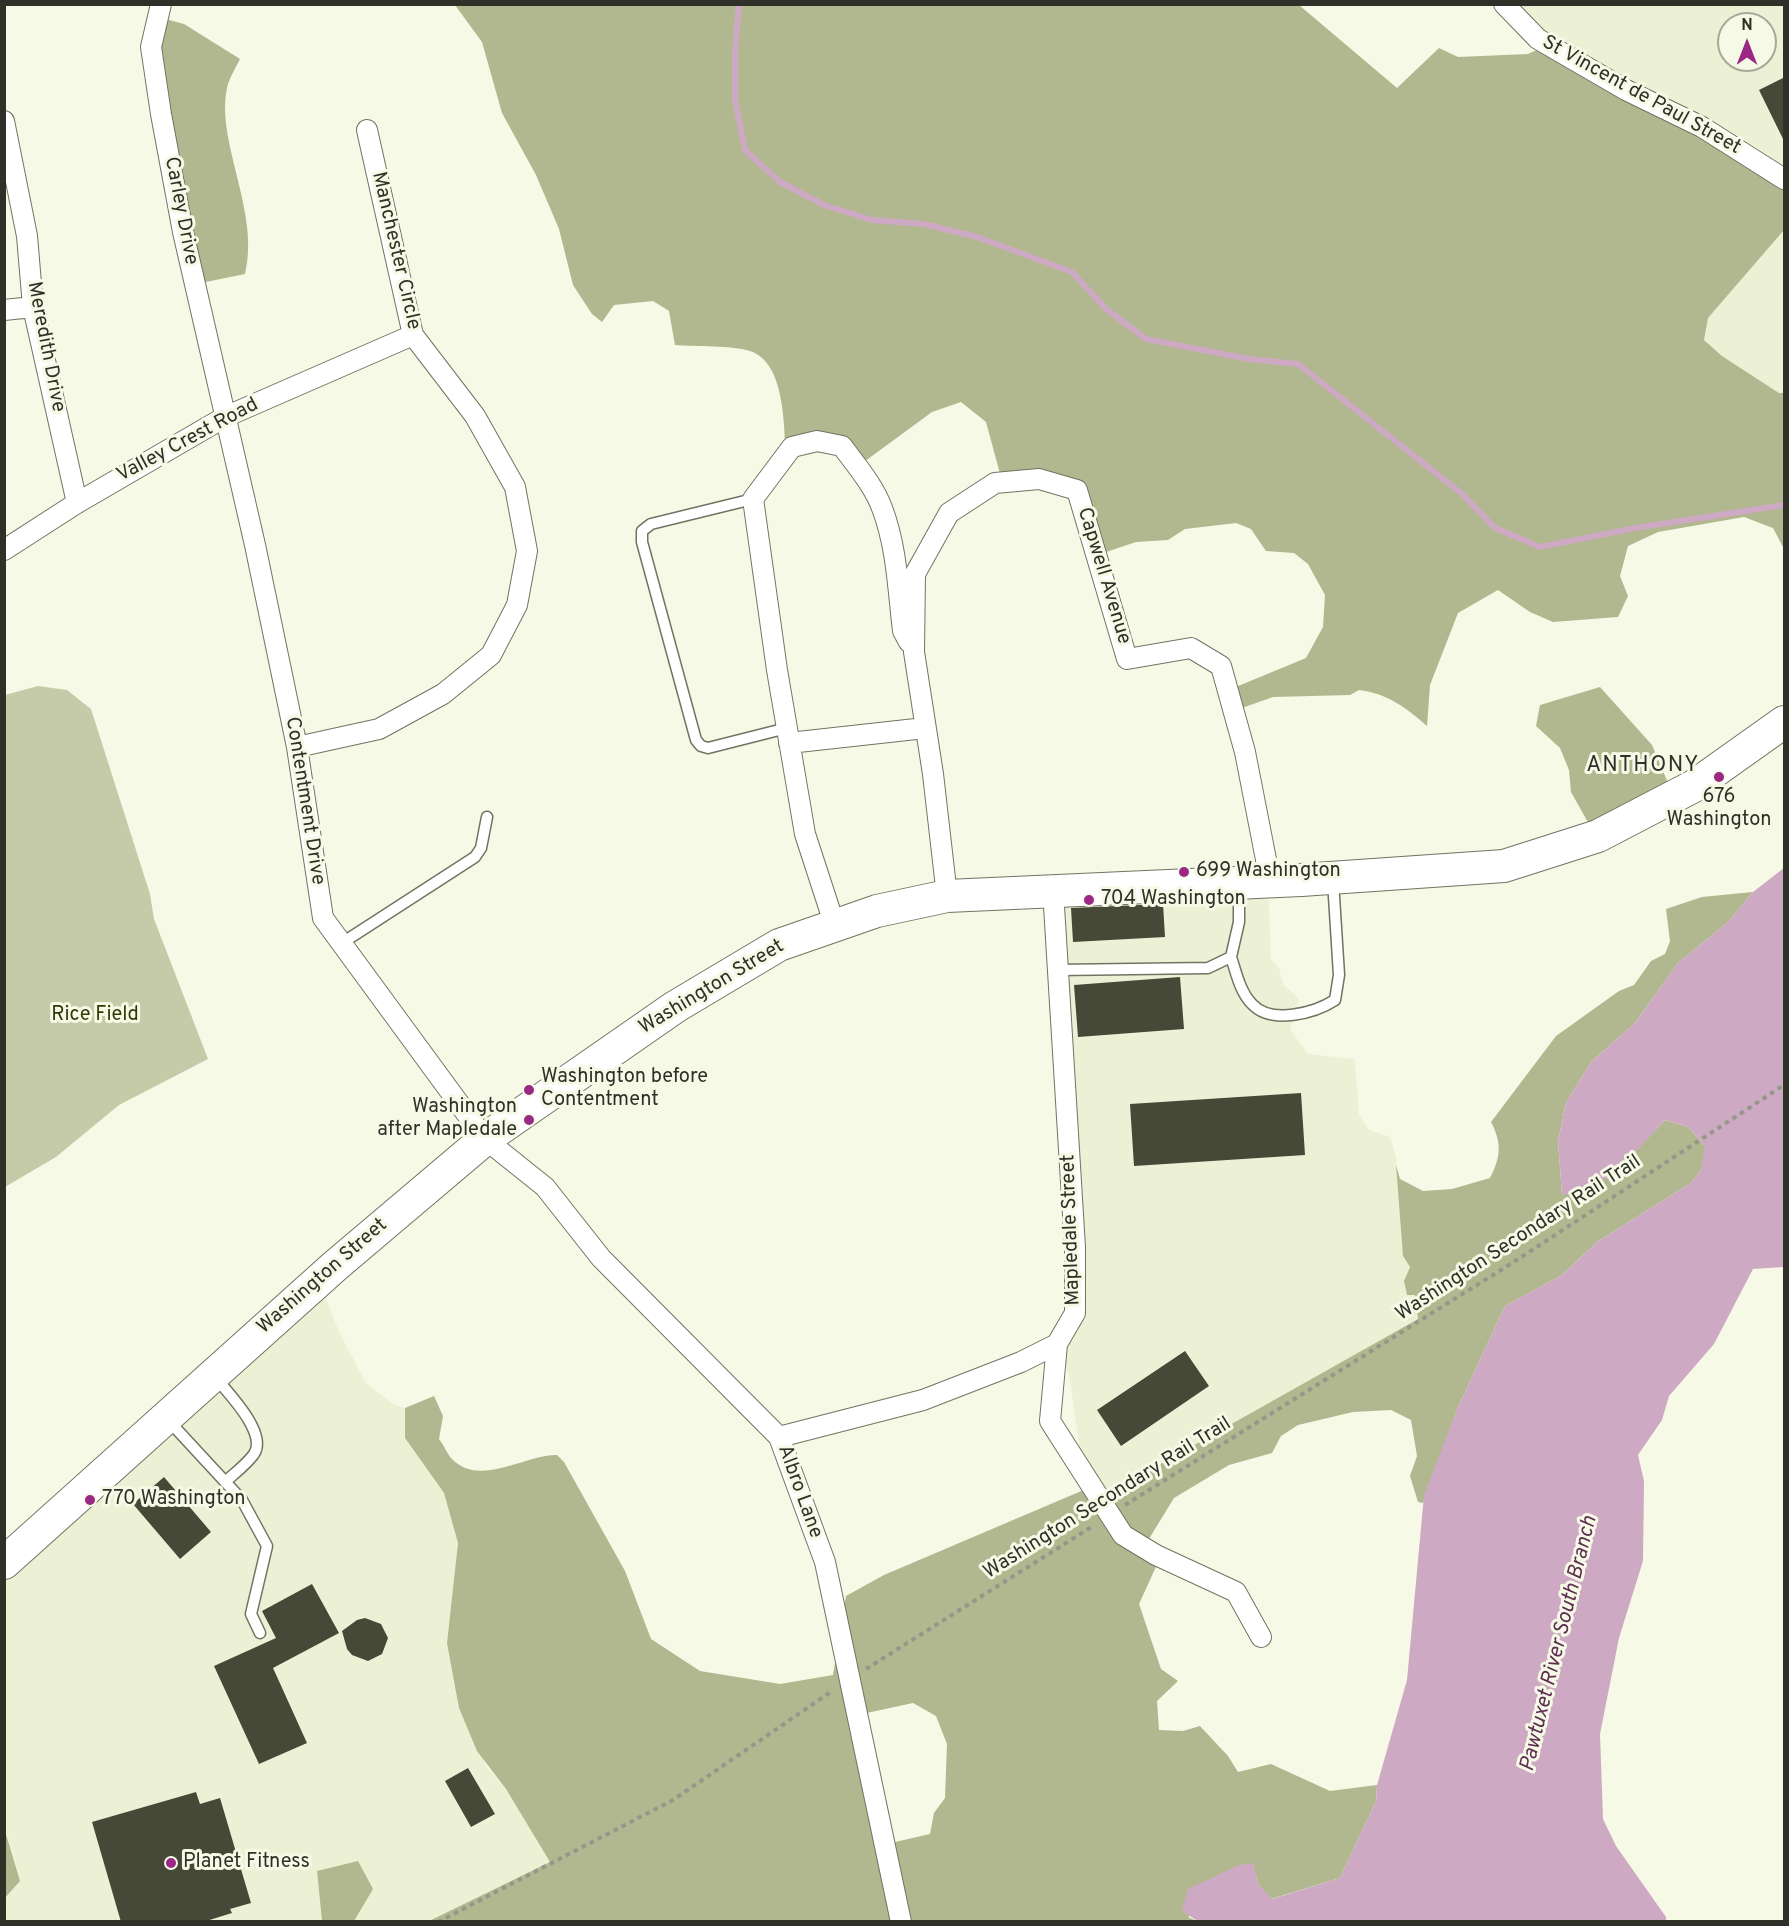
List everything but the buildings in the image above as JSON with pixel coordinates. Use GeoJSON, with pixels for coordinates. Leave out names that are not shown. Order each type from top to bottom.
{"type":"FeatureCollection","features":[{"type":"Feature","properties":{"kind":"main road","name":"Washington Street"},"geometry":{"type":"LineString","coordinates":[[4,1563],[213,1374],[485,1138],[675,1007],[779,945],[877,911],[947,896],[1333,878],[1504,866],[1598,836],[1694,786],[1785,722]]}},
{"type":"Feature","properties":{"kind":"street","name":"Carley Drive"},"geometry":{"type":"LineString","coordinates":[[161,4],[151,47],[161,114],[183,232],[225,417]]}},
{"type":"Feature","properties":{"kind":"street","name":"St Vincent de Paul Street"},"geometry":{"type":"LineString","coordinates":[[1504,4],[1538,39],[1626,90],[1702,127],[1785,179]]}},
{"type":"Feature","properties":{"kind":"street","name":"Meredith Drive"},"geometry":{"type":"LineString","coordinates":[[4,121],[27,236],[33,307],[77,503]]}},
{"type":"Feature","properties":{"kind":"street","name":"Manchester Circle"},"geometry":{"type":"LineString","coordinates":[[297,747],[379,729],[443,694],[491,655],[517,605],[527,551],[515,487],[475,416],[413,335],[367,130]]}},
{"type":"Feature","properties":{"kind":"street"},"geometry":{"type":"LineString","coordinates":[[4,310],[33,307]]}},
{"type":"Feature","properties":{"kind":"street","name":"Valley Crest Road"},"geometry":{"type":"LineString","coordinates":[[4,550],[77,503],[225,417],[413,335]]}},
{"type":"Feature","properties":{"kind":"street","name":"Contentment Drive"},"geometry":{"type":"LineString","coordinates":[[225,417],[255,545],[297,747],[323,918],[485,1138]]}},
{"type":"Feature","properties":{"kind":"street"},"geometry":{"type":"LineString","coordinates":[[835,927],[805,834],[753,499],[792,447],[817,441],[842,446],[882,507],[893,549],[903,631],[914,652]]}},
{"type":"Feature","properties":{"kind":"street","name":"Capwell Avenue"},"geometry":{"type":"LineString","coordinates":[[947,896],[933,774],[914,652],[915,574],[949,513],[995,483],[1039,479],[1077,490],[1127,659],[1191,648],[1221,666],[1245,752],[1254,881]]}},
{"type":"Feature","properties":{"kind":"street"},"geometry":{"type":"LineString","coordinates":[[788,735],[925,728]]}},
{"type":"Feature","properties":{"kind":"street","name":"Mapledale Street"},"geometry":{"type":"LineString","coordinates":[[1053,890],[1076,1247],[1076,1313],[1057,1344]]}},
{"type":"Feature","properties":{"kind":"street","name":"Albro Lane"},"geometry":{"type":"LineString","coordinates":[[485,1138],[545,1187],[601,1258],[779,1437],[825,1562],[901,1922]]}},
{"type":"Feature","properties":{"kind":"street"},"geometry":{"type":"LineString","coordinates":[[779,1437],[923,1400],[1021,1362],[1057,1344]]}},
{"type":"Feature","properties":{"kind":"street"},"geometry":{"type":"LineString","coordinates":[[1057,1344],[1050,1421],[1123,1535],[1155,1555],[1236,1592],[1262,1637]]}},
{"type":"Feature","properties":{"kind":"lane"},"geometry":{"type":"LineString","coordinates":[[753,499],[651,524],[642,531],[642,542],[696,740],[701,746],[708,748],[788,735]]}},
{"type":"Feature","properties":{"kind":"lane"},"geometry":{"type":"LineString","coordinates":[[342,943],[475,857],[481,848],[487,817]]}},
{"type":"Feature","properties":{"kind":"lane"},"geometry":{"type":"LineString","coordinates":[[1254,881],[1239,922],[1231,957],[1252,1006],[1274,1014],[1297,1014],[1323,1008],[1335,1000],[1339,975],[1333,878]]}},
{"type":"Feature","properties":{"kind":"lane"},"geometry":{"type":"LineString","coordinates":[[1058,970],[1208,969],[1231,957]]}},
{"type":"Feature","properties":{"kind":"lane"},"geometry":{"type":"LineString","coordinates":[[213,1374],[248,1418],[257,1438],[255,1452],[226,1481]]}},
{"type":"Feature","properties":{"kind":"lane"},"geometry":{"type":"LineString","coordinates":[[165,1418],[242,1500],[267,1546],[250,1614],[260,1633]]}},
{"type":"Feature","properties":{"kind":"path","name":"Washington Secondary Rail Trail"},"geometry":{"type":"LineString","coordinates":[[438,1922],[673,1800],[849,1679],[1389,1341],[1785,1085]]}},
{"type":"Feature","properties":{"kind":"shaded area"},"geometry":{"type":"Polygon","coordinates":[[[455,5],[1299,5],[1397,88],[1439,48],[1458,57],[1528,54],[1543,47],[1784,178],[1784,230],[1708,318],[1704,340],[1722,356],[1779,393],[1784,393],[1784,549],[1773,528],[1744,517],[1658,532],[1628,546],[1620,576],[1628,596],[1618,617],[1553,622],[1530,612],[1498,590],[1458,613],[1430,685],[1427,726],[1396,702],[1378,694],[1359,690],[1350,695],[1273,697],[1239,709],[1231,689],[1306,658],[1323,627],[1325,595],[1308,564],[1294,553],[1266,551],[1251,529],[1236,523],[1185,529],[1168,540],[1136,542],[1103,553],[1077,489],[1002,481],[986,422],[961,402],[932,412],[857,467],[839,452],[806,450],[786,465],[781,400],[771,369],[762,358],[742,349],[675,345],[669,311],[653,301],[614,305],[602,322],[592,314],[573,285],[559,229],[536,175],[502,113],[482,42],[455,5]]]}},
{"type":"Feature","properties":{"kind":"shaded area"},"geometry":{"type":"Polygon","coordinates":[[[1507,5],[1784,5],[1784,178],[1551,45],[1507,5]]]}},
{"type":"Feature","properties":{"kind":"shaded area"},"geometry":{"type":"Polygon","coordinates":[[[158,17],[184,24],[240,59],[228,84],[225,105],[231,151],[247,225],[248,250],[245,274],[196,284],[162,115],[158,17]]]}},
{"type":"Feature","properties":{"kind":"shaded area"},"geometry":{"type":"Polygon","coordinates":[[[1784,230],[1784,393],[1779,393],[1722,356],[1704,341],[1708,318],[1784,230]]]}},
{"type":"Feature","properties":{"kind":"shaded area"},"geometry":{"type":"Polygon","coordinates":[[[1600,687],[1652,745],[1671,790],[1594,833],[1571,792],[1569,770],[1560,748],[1536,726],[1540,705],[1600,687]]]}},
{"type":"Feature","properties":{"kind":"shaded area"},"geometry":{"type":"Polygon","coordinates":[[[1268,882],[1271,959],[1279,968],[1283,984],[1299,999],[1290,1029],[1308,1054],[1355,1059],[1359,1115],[1369,1130],[1390,1137],[1396,1157],[1403,1256],[1410,1267],[1404,1281],[1407,1294],[1415,1295],[1418,1319],[1148,1471],[1106,1499],[1080,1449],[1069,1375],[1058,1345],[1078,1310],[1063,889],[1268,882]]]}},
{"type":"Feature","properties":{"kind":"shaded area"},"geometry":{"type":"Polygon","coordinates":[[[1753,892],[1728,922],[1678,963],[1635,1023],[1591,1062],[1566,1103],[1558,1141],[1562,1195],[1613,1175],[1665,1120],[1688,1127],[1706,1147],[1701,1170],[1691,1183],[1597,1242],[1562,1275],[1505,1306],[1458,1407],[1423,1503],[1418,1502],[1410,1476],[1417,1456],[1411,1420],[1391,1410],[1353,1412],[1298,1425],[1281,1436],[1272,1453],[1229,1465],[1174,1498],[1147,1542],[1160,1558],[1139,1604],[1161,1669],[1178,1681],[1157,1701],[1159,1730],[1183,1731],[1200,1726],[1228,1756],[1238,1772],[1271,1764],[1330,1791],[1377,1785],[1376,1801],[1340,1878],[1271,1899],[1258,1884],[1253,1864],[1188,1917],[1199,1922],[429,1921],[550,1862],[506,1789],[477,1751],[459,1708],[447,1643],[458,1543],[444,1493],[405,1438],[405,1408],[434,1396],[443,1416],[439,1439],[450,1457],[463,1467],[489,1470],[557,1455],[564,1462],[625,1571],[651,1639],[700,1671],[780,1684],[833,1675],[846,1596],[884,1575],[1086,1489],[1106,1499],[1148,1471],[1418,1319],[1415,1295],[1407,1295],[1404,1281],[1410,1267],[1403,1256],[1396,1165],[1400,1179],[1423,1191],[1452,1189],[1490,1178],[1499,1150],[1491,1122],[1556,1036],[1619,991],[1634,985],[1651,961],[1665,954],[1670,941],[1666,909],[1702,897],[1753,892]],[[913,1703],[862,1714],[891,1843],[930,1834],[934,1813],[945,1798],[947,1744],[936,1716],[913,1703]]]}},
{"type":"Feature","properties":{"kind":"shaded area"},"geometry":{"type":"Polygon","coordinates":[[[322,1288],[339,1332],[366,1383],[393,1404],[405,1408],[405,1438],[444,1493],[458,1543],[447,1643],[485,1765],[506,1789],[550,1862],[429,1921],[354,1921],[317,1871],[322,1921],[5,1921],[5,1898],[20,1880],[5,1827],[4,1561],[322,1288]]]}},
{"type":"Feature","properties":{"kind":"shaded area"},"geometry":{"type":"Polygon","coordinates":[[[4,1827],[20,1881],[5,1898],[4,1898],[4,1827]]]}},
{"type":"Feature","properties":{"kind":"shaded area"},"geometry":{"type":"Polygon","coordinates":[[[358,1861],[373,1889],[354,1921],[322,1921],[317,1871],[358,1861]]]}},
{"type":"Feature","properties":{"kind":"green space","name":"Rice Field"},"geometry":{"type":"Polygon","coordinates":[[[38,686],[67,690],[91,709],[150,894],[154,919],[208,1059],[119,1105],[56,1157],[5,1187],[5,695],[38,686]]]}},
{"type":"Feature","properties":{"kind":"water","name":"Pawtuxet River South Branch"},"geometry":{"type":"Polygon","coordinates":[[[1784,868],[1784,1267],[1753,1269],[1714,1344],[1669,1396],[1662,1420],[1638,1455],[1644,1481],[1643,1561],[1619,1638],[1600,1734],[1603,1819],[1616,1846],[1666,1917],[1666,1921],[1199,1922],[1182,1911],[1188,1889],[1239,1865],[1253,1863],[1258,1884],[1272,1899],[1340,1878],[1376,1801],[1377,1785],[1407,1680],[1424,1495],[1458,1407],[1505,1306],[1562,1275],[1597,1242],[1691,1183],[1701,1170],[1705,1146],[1688,1127],[1665,1120],[1607,1178],[1578,1192],[1562,1195],[1558,1141],[1566,1103],[1591,1062],[1635,1023],[1678,963],[1728,922],[1753,892],[1784,868]]]}},
{"type":"Feature","properties":{"kind":"waterway"},"geometry":{"type":"LineString","coordinates":[[739,4],[735,53],[735,100],[745,150],[780,182],[824,205],[872,220],[924,224],[977,237],[1072,272],[1106,309],[1146,339],[1249,359],[1298,364],[1461,493],[1495,528],[1540,547],[1635,528],[1784,505]]}},
{"type":"Feature","properties":{"kind":"place","name":"676 Washington"},"geometry":{"type":"Point","coordinates":[1719,777]}},
{"type":"Feature","properties":{"kind":"place","name":"699 Washington"},"geometry":{"type":"Point","coordinates":[1184,872]}},
{"type":"Feature","properties":{"kind":"place","name":"704 Washington"},"geometry":{"type":"Point","coordinates":[1089,900]}},
{"type":"Feature","properties":{"kind":"place","name":"Washington before Contentment"},"geometry":{"type":"Point","coordinates":[529,1090]}},
{"type":"Feature","properties":{"kind":"place","name":"Washington after Mapledale"},"geometry":{"type":"Point","coordinates":[529,1120]}},
{"type":"Feature","properties":{"kind":"place","name":"770 Washington"},"geometry":{"type":"Point","coordinates":[90,1500]}},
{"type":"Feature","properties":{"kind":"place","name":"Planet Fitness"},"geometry":{"type":"Point","coordinates":[171,1863]}},
{"type":"Feature","properties":{"kind":"district","name":"ANTHONY"},"geometry":{"type":"Point","coordinates":[1643,767]}}]}
